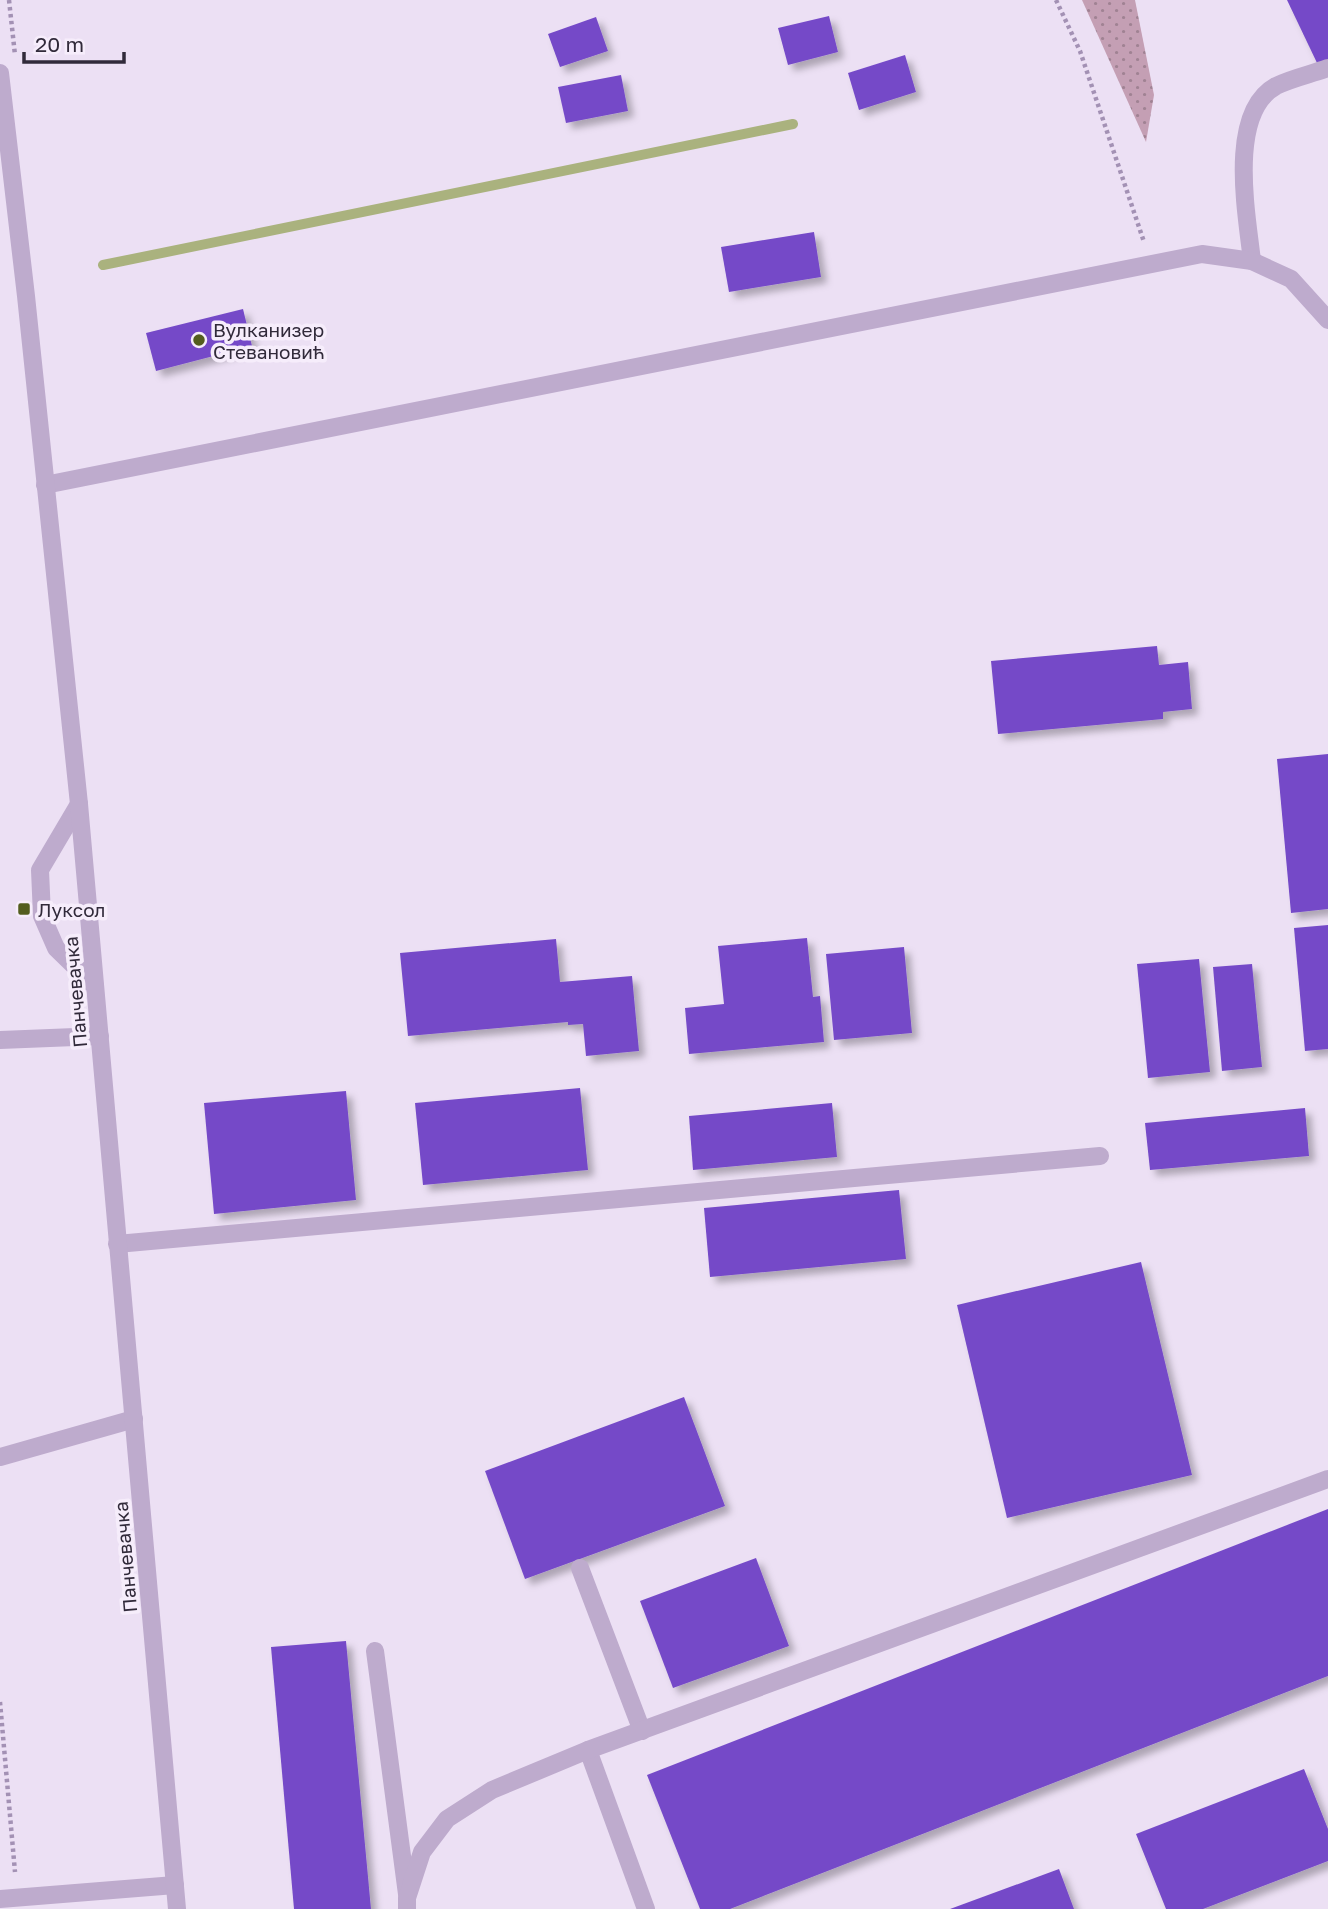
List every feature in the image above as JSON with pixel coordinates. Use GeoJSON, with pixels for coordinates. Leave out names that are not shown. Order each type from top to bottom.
{"type":"FeatureCollection","features":[{"type":"Feature","properties":{"kind":"street"},"geometry":{"type":"LineString","coordinates":[[1252,261],[1244,193],[1243,150],[1256,107],[1275,87],[1328,68]]}},
{"type":"Feature","properties":{"kind":"street","name":"Панчевачка"},"geometry":{"type":"LineString","coordinates":[[0,73],[79,804],[177,1909]]}},
{"type":"Feature","properties":{"kind":"street"},"geometry":{"type":"LineString","coordinates":[[45,485],[1202,254],[1252,261],[1291,279],[1328,320]]}},
{"type":"Feature","properties":{"kind":"street"},"geometry":{"type":"LineString","coordinates":[[79,804],[40,870],[42,916],[55,948],[95,986]]}},
{"type":"Feature","properties":{"kind":"street"},"geometry":{"type":"LineString","coordinates":[[0,1040],[100,1036]]}},
{"type":"Feature","properties":{"kind":"street"},"geometry":{"type":"LineString","coordinates":[[117,1244],[1100,1156]]}},
{"type":"Feature","properties":{"kind":"street"},"geometry":{"type":"LineString","coordinates":[[0,1457],[134,1419]]}},
{"type":"Feature","properties":{"kind":"street"},"geometry":{"type":"LineString","coordinates":[[407,1904],[422,1852],[447,1819],[492,1790],[588,1750],[1328,1479]]}},
{"type":"Feature","properties":{"kind":"street"},"geometry":{"type":"LineString","coordinates":[[580,1567],[642,1731]]}},
{"type":"Feature","properties":{"kind":"street"},"geometry":{"type":"LineString","coordinates":[[375,1651],[407,1904]]}},
{"type":"Feature","properties":{"kind":"street"},"geometry":{"type":"LineString","coordinates":[[588,1750],[646,1909]]}},
{"type":"Feature","properties":{"kind":"street"},"geometry":{"type":"LineString","coordinates":[[9,1899],[175,1885]]}},
{"type":"Feature","properties":{"kind":"path"},"geometry":{"type":"LineString","coordinates":[[1056,0],[1080,51],[1150,263]]}},
{"type":"Feature","properties":{"kind":"path"},"geometry":{"type":"LineString","coordinates":[[0,1702],[9,1899]]}},
{"type":"Feature","properties":{"kind":"shaded area"},"geometry":{"type":"Polygon","coordinates":[[[1082,0],[1135,0],[1154,95],[1146,142],[1082,0]]]}},
{"type":"Feature","properties":{"kind":"building"},"geometry":{"type":"Polygon","coordinates":[[[1287,0],[1328,0],[1328,60],[1318,65],[1287,0]]]}},
{"type":"Feature","properties":{"kind":"building"},"geometry":{"type":"Polygon","coordinates":[[[829,16],[838,52],[788,65],[778,28],[829,16]]]}},
{"type":"Feature","properties":{"kind":"building"},"geometry":{"type":"Polygon","coordinates":[[[596,17],[608,51],[560,67],[548,34],[596,17]]]}},
{"type":"Feature","properties":{"kind":"building"},"geometry":{"type":"Polygon","coordinates":[[[905,55],[916,92],[859,110],[848,73],[905,55]]]}},
{"type":"Feature","properties":{"kind":"building"},"geometry":{"type":"Polygon","coordinates":[[[621,75],[628,111],[566,123],[558,87],[621,75]]]}},
{"type":"Feature","properties":{"kind":"building"},"geometry":{"type":"Polygon","coordinates":[[[814,232],[821,277],[729,292],[721,247],[814,232]]]}},
{"type":"Feature","properties":{"kind":"building","name":"Вулканизер Стевановић"},"geometry":{"type":"Polygon","coordinates":[[[243,309],[252,346],[156,371],[146,333],[243,309]]]}},
{"type":"Feature","properties":{"kind":"building"},"geometry":{"type":"Polygon","coordinates":[[[1157,646],[1159,665],[1188,662],[1192,709],[1163,712],[1163,719],[998,734],[991,661],[1157,646]]]}},
{"type":"Feature","properties":{"kind":"building"},"geometry":{"type":"Polygon","coordinates":[[[1328,754],[1328,909],[1291,913],[1277,759],[1328,754]]]}},
{"type":"Feature","properties":{"kind":"building"},"geometry":{"type":"Polygon","coordinates":[[[1328,925],[1328,1049],[1305,1051],[1294,928],[1328,925]]]}},
{"type":"Feature","properties":{"kind":"building"},"geometry":{"type":"Polygon","coordinates":[[[807,938],[813,997],[820,996],[824,1042],[689,1054],[685,1008],[724,1004],[718,946],[807,938]]]}},
{"type":"Feature","properties":{"kind":"building"},"geometry":{"type":"Polygon","coordinates":[[[556,939],[560,982],[632,976],[639,1051],[586,1056],[583,1024],[568,1025],[568,1022],[408,1036],[400,953],[556,939]]]}},
{"type":"Feature","properties":{"kind":"building"},"geometry":{"type":"Polygon","coordinates":[[[904,947],[912,1033],[834,1040],[826,954],[904,947]]]}},
{"type":"Feature","properties":{"kind":"building"},"geometry":{"type":"Polygon","coordinates":[[[1199,959],[1210,1072],[1148,1078],[1137,964],[1199,959]]]}},
{"type":"Feature","properties":{"kind":"building"},"geometry":{"type":"Polygon","coordinates":[[[1252,964],[1262,1067],[1222,1071],[1213,967],[1252,964]]]}},
{"type":"Feature","properties":{"kind":"building"},"geometry":{"type":"Polygon","coordinates":[[[580,1088],[588,1170],[423,1185],[415,1103],[580,1088]]]}},
{"type":"Feature","properties":{"kind":"building"},"geometry":{"type":"Polygon","coordinates":[[[346,1091],[356,1200],[214,1214],[204,1103],[346,1091]]]}},
{"type":"Feature","properties":{"kind":"building"},"geometry":{"type":"Polygon","coordinates":[[[832,1103],[837,1157],[693,1170],[689,1116],[832,1103]]]}},
{"type":"Feature","properties":{"kind":"building"},"geometry":{"type":"Polygon","coordinates":[[[1305,1108],[1309,1156],[1150,1170],[1145,1123],[1305,1108]]]}},
{"type":"Feature","properties":{"kind":"building"},"geometry":{"type":"Polygon","coordinates":[[[899,1190],[906,1259],[710,1277],[704,1208],[899,1190]]]}},
{"type":"Feature","properties":{"kind":"building"},"geometry":{"type":"Polygon","coordinates":[[[1141,1262],[1192,1475],[1007,1518],[957,1305],[1141,1262]]]}},
{"type":"Feature","properties":{"kind":"building"},"geometry":{"type":"Polygon","coordinates":[[[684,1397],[725,1506],[525,1579],[485,1471],[684,1397]]]}},
{"type":"Feature","properties":{"kind":"building"},"geometry":{"type":"Polygon","coordinates":[[[1328,1509],[1328,1676],[730,1909],[700,1909],[647,1775],[1328,1509]]]}},
{"type":"Feature","properties":{"kind":"building"},"geometry":{"type":"Polygon","coordinates":[[[756,1558],[789,1646],[673,1688],[640,1601],[756,1558]]]}},
{"type":"Feature","properties":{"kind":"building"},"geometry":{"type":"Polygon","coordinates":[[[346,1641],[371,1909],[294,1909],[271,1647],[346,1641]]]}},
{"type":"Feature","properties":{"kind":"building"},"geometry":{"type":"Polygon","coordinates":[[[1304,1769],[1328,1829],[1328,1861],[1203,1909],[1166,1909],[1136,1834],[1304,1769]]]}},
{"type":"Feature","properties":{"kind":"building"},"geometry":{"type":"Polygon","coordinates":[[[1059,1869],[1074,1909],[950,1909],[1059,1869]]]}},
{"type":"Feature","properties":{"kind":"waterway"},"geometry":{"type":"LineString","coordinates":[[103,265],[793,124]]}},
{"type":"Feature","properties":{"kind":"place","name":"Вулканизер Стевановић"},"geometry":{"type":"Point","coordinates":[199,340]}},
{"type":"Feature","properties":{"kind":"place","name":"Луксол"},"geometry":{"type":"Point","coordinates":[24,909]}}]}
